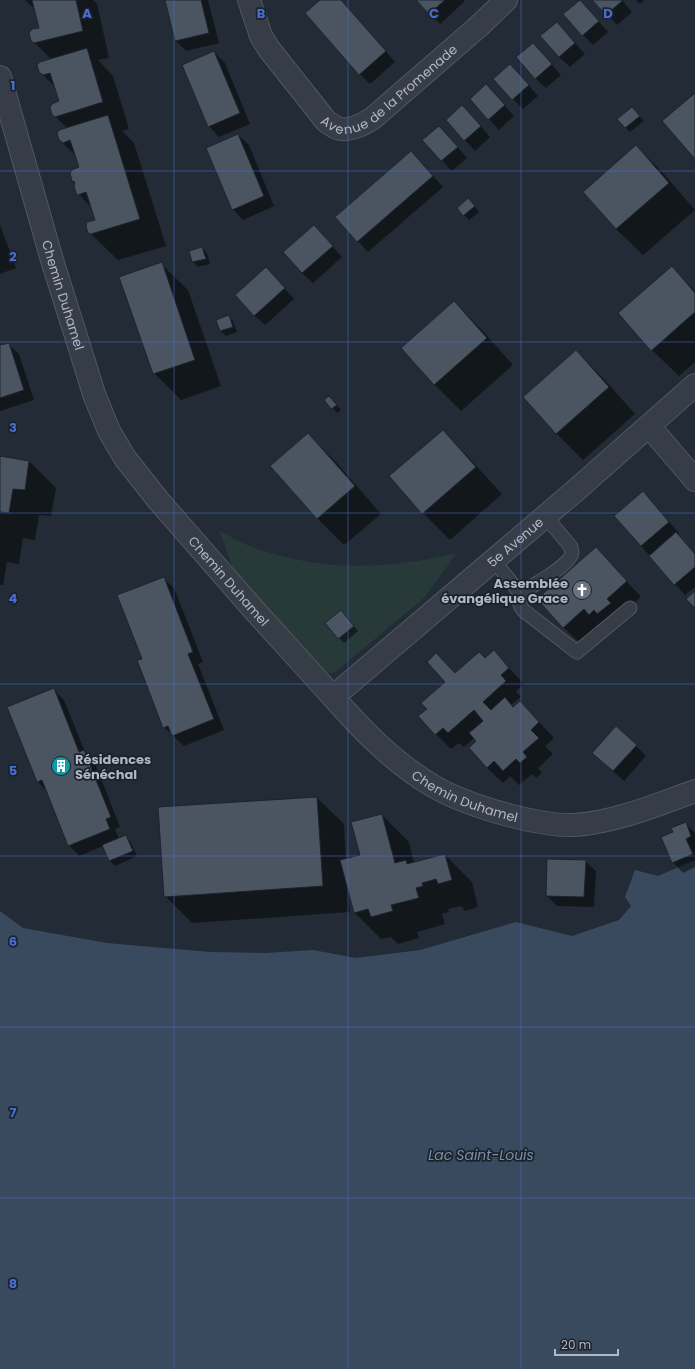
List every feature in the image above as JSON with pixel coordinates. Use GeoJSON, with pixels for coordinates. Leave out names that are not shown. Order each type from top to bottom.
{"type":"FeatureCollection","features":[{"type":"Feature","properties":{"kind":"street","name":"Avenue de la Promenade"},"geometry":{"type":"LineString","coordinates":[[249,0],[261,36],[269,49],[326,121],[335,127],[344,129],[364,123],[372,118],[479,26],[506,0]]}},
{"type":"Feature","properties":{"kind":"street","name":"Chemin Duhamel"},"geometry":{"type":"LineString","coordinates":[[0,77],[52,260],[94,394],[116,444],[171,516],[352,719],[398,762],[433,786],[454,796],[504,814],[553,824],[575,825],[598,822],[623,816],[695,791]]}},
{"type":"Feature","properties":{"kind":"street","name":"5e Avenue"},"geometry":{"type":"LineString","coordinates":[[333,697],[493,560],[546,517],[695,385]]}},
{"type":"Feature","properties":{"kind":"street"},"geometry":{"type":"LineString","coordinates":[[649,426],[695,480]]}},
{"type":"Feature","properties":{"kind":"lane"},"geometry":{"type":"LineString","coordinates":[[520,593],[545,579],[570,558],[572,552],[571,547],[546,517]]}},
{"type":"Feature","properties":{"kind":"lane"},"geometry":{"type":"LineString","coordinates":[[493,560],[520,593],[520,608],[576,652],[630,608]]}},
{"type":"Feature","properties":{"kind":"shaded area"},"geometry":{"type":"Polygon","coordinates":[[[219,530],[258,550],[323,564],[368,566],[412,562],[457,553],[425,597],[338,670],[331,673],[325,672],[235,574],[219,530]]]}},
{"type":"Feature","properties":{"kind":"water","name":"Lac Saint-Louis"},"geometry":{"type":"Polygon","coordinates":[[[695,860],[695,1369],[0,1369],[0,911],[23,928],[107,943],[210,952],[265,953],[313,950],[356,958],[420,950],[516,922],[572,936],[619,920],[631,906],[625,897],[635,870],[658,876],[695,860]]]}},
{"type":"Feature","properties":{"kind":"building"},"geometry":{"type":"Polygon","coordinates":[[[32,0],[76,0],[83,31],[34,43],[31,41],[29,33],[32,29],[39,28],[32,0]]]}},
{"type":"Feature","properties":{"kind":"building"},"geometry":{"type":"Polygon","coordinates":[[[165,0],[201,0],[209,33],[175,41],[165,0]]]}},
{"type":"Feature","properties":{"kind":"building"},"geometry":{"type":"Polygon","coordinates":[[[320,0],[341,0],[386,51],[359,75],[305,13],[320,0]]]}},
{"type":"Feature","properties":{"kind":"building"},"geometry":{"type":"Polygon","coordinates":[[[416,0],[445,0],[429,14],[416,0]]]}},
{"type":"Feature","properties":{"kind":"building"},"geometry":{"type":"Polygon","coordinates":[[[580,0],[599,21],[582,36],[563,14],[580,0]]]}},
{"type":"Feature","properties":{"kind":"building"},"geometry":{"type":"Polygon","coordinates":[[[592,0],[622,0],[622,1],[606,15],[592,0]]]}},
{"type":"Feature","properties":{"kind":"building"},"geometry":{"type":"Polygon","coordinates":[[[557,22],[575,43],[559,57],[540,36],[557,22]]]}},
{"type":"Feature","properties":{"kind":"building"},"geometry":{"type":"Polygon","coordinates":[[[533,43],[552,64],[535,79],[516,57],[533,43]]]}},
{"type":"Feature","properties":{"kind":"building"},"geometry":{"type":"Polygon","coordinates":[[[87,48],[103,102],[55,117],[52,115],[50,107],[52,104],[59,101],[50,73],[43,75],[39,72],[37,65],[40,62],[87,48]]]}},
{"type":"Feature","properties":{"kind":"building"},"geometry":{"type":"Polygon","coordinates":[[[214,51],[240,113],[208,127],[182,65],[214,51]]]}},
{"type":"Feature","properties":{"kind":"building"},"geometry":{"type":"Polygon","coordinates":[[[510,64],[529,85],[512,100],[493,79],[510,64]]]}},
{"type":"Feature","properties":{"kind":"building"},"geometry":{"type":"Polygon","coordinates":[[[486,84],[505,105],[488,120],[470,99],[486,84]]]}},
{"type":"Feature","properties":{"kind":"building"},"geometry":{"type":"Polygon","coordinates":[[[695,93],[695,159],[662,121],[695,93]]]}},
{"type":"Feature","properties":{"kind":"building"},"geometry":{"type":"Polygon","coordinates":[[[462,105],[481,126],[464,141],[446,120],[462,105]]]}},
{"type":"Feature","properties":{"kind":"building"},"geometry":{"type":"Polygon","coordinates":[[[632,107],[640,116],[625,128],[617,119],[632,107]]]}},
{"type":"Feature","properties":{"kind":"building"},"geometry":{"type":"Polygon","coordinates":[[[108,115],[140,219],[91,234],[88,233],[86,226],[87,222],[95,220],[86,192],[78,195],[76,193],[74,186],[75,182],[72,181],[70,173],[72,170],[79,167],[70,140],[63,143],[59,140],[57,133],[59,130],[108,115]]]}},
{"type":"Feature","properties":{"kind":"building"},"geometry":{"type":"Polygon","coordinates":[[[439,126],[458,147],[441,161],[422,140],[439,126]]]}},
{"type":"Feature","properties":{"kind":"building"},"geometry":{"type":"Polygon","coordinates":[[[238,134],[264,196],[232,210],[206,148],[238,134]]]}},
{"type":"Feature","properties":{"kind":"building"},"geometry":{"type":"Polygon","coordinates":[[[636,145],[669,183],[616,229],[583,192],[636,145]]]}},
{"type":"Feature","properties":{"kind":"building"},"geometry":{"type":"Polygon","coordinates":[[[411,151],[433,176],[357,242],[335,217],[411,151]]]}},
{"type":"Feature","properties":{"kind":"building"},"geometry":{"type":"Polygon","coordinates":[[[468,198],[475,206],[463,216],[457,208],[468,198]]]}},
{"type":"Feature","properties":{"kind":"building"},"geometry":{"type":"Polygon","coordinates":[[[314,225],[333,246],[302,273],[283,252],[314,225]]]}},
{"type":"Feature","properties":{"kind":"building"},"geometry":{"type":"Polygon","coordinates":[[[202,247],[206,259],[192,262],[189,251],[202,247]]]}},
{"type":"Feature","properties":{"kind":"building"},"geometry":{"type":"Polygon","coordinates":[[[162,262],[195,360],[153,374],[119,277],[162,262]]]}},
{"type":"Feature","properties":{"kind":"building"},"geometry":{"type":"Polygon","coordinates":[[[672,266],[695,293],[695,312],[651,351],[618,313],[672,266]]]}},
{"type":"Feature","properties":{"kind":"building"},"geometry":{"type":"Polygon","coordinates":[[[266,267],[285,288],[254,316],[235,295],[266,267]]]}},
{"type":"Feature","properties":{"kind":"building"},"geometry":{"type":"Polygon","coordinates":[[[454,301],[487,338],[434,385],[401,348],[454,301]]]}},
{"type":"Feature","properties":{"kind":"building"},"geometry":{"type":"Polygon","coordinates":[[[229,315],[233,327],[220,331],[216,320],[229,315]]]}},
{"type":"Feature","properties":{"kind":"building"},"geometry":{"type":"Polygon","coordinates":[[[9,343],[24,390],[0,398],[0,345],[9,343]]]}},
{"type":"Feature","properties":{"kind":"building"},"geometry":{"type":"Polygon","coordinates":[[[576,350],[609,387],[556,434],[523,397],[576,350]]]}},
{"type":"Feature","properties":{"kind":"building"},"geometry":{"type":"Polygon","coordinates":[[[329,396],[337,405],[331,409],[324,400],[329,396]]]}},
{"type":"Feature","properties":{"kind":"building"},"geometry":{"type":"Polygon","coordinates":[[[443,430],[476,467],[422,514],[389,476],[443,430]]]}},
{"type":"Feature","properties":{"kind":"building"},"geometry":{"type":"Polygon","coordinates":[[[308,433],[355,486],[317,519],[270,466],[308,433]]]}},
{"type":"Feature","properties":{"kind":"building"},"geometry":{"type":"Polygon","coordinates":[[[0,456],[29,461],[25,490],[13,489],[9,513],[0,512],[0,456]]]}},
{"type":"Feature","properties":{"kind":"building"},"geometry":{"type":"Polygon","coordinates":[[[643,491],[669,522],[641,546],[614,516],[643,491]]]}},
{"type":"Feature","properties":{"kind":"building"},"geometry":{"type":"Polygon","coordinates":[[[676,532],[695,554],[695,567],[674,585],[649,556],[676,532]]]}},
{"type":"Feature","properties":{"kind":"building","name":"Assemblée évangélique Grace"},"geometry":{"type":"Polygon","coordinates":[[[596,547],[627,581],[607,599],[611,603],[597,614],[594,610],[589,615],[584,609],[563,628],[537,599],[596,547]]]}},
{"type":"Feature","properties":{"kind":"building","name":"Résidences Sénéchal"},"geometry":{"type":"Polygon","coordinates":[[[164,577],[193,652],[188,654],[214,719],[172,736],[168,726],[163,728],[137,660],[142,659],[117,595],[164,577]]]}},
{"type":"Feature","properties":{"kind":"building"},"geometry":{"type":"Polygon","coordinates":[[[695,591],[695,608],[686,599],[695,591]]]}},
{"type":"Feature","properties":{"kind":"building"},"geometry":{"type":"Polygon","coordinates":[[[341,610],[354,626],[338,639],[325,623],[341,610]]]}},
{"type":"Feature","properties":{"kind":"building"},"geometry":{"type":"Polygon","coordinates":[[[494,650],[509,668],[501,675],[506,681],[483,702],[491,710],[505,697],[513,707],[520,701],[539,722],[531,730],[539,738],[523,752],[527,757],[520,763],[516,759],[503,771],[494,761],[487,768],[469,748],[476,741],[469,733],[483,721],[474,710],[448,733],[443,728],[435,735],[418,716],[427,709],[421,703],[445,682],[427,662],[436,653],[455,673],[479,652],[485,658],[494,650]]]}},
{"type":"Feature","properties":{"kind":"building","name":"Résidences Sénéchal"},"geometry":{"type":"Polygon","coordinates":[[[54,688],[79,752],[84,750],[111,817],[106,819],[110,829],[68,846],[42,780],[37,782],[7,707],[54,688]]]}},
{"type":"Feature","properties":{"kind":"building"},"geometry":{"type":"Polygon","coordinates":[[[616,726],[637,745],[613,771],[592,753],[616,726]]]}},
{"type":"Feature","properties":{"kind":"building"},"geometry":{"type":"Polygon","coordinates":[[[317,797],[323,886],[164,897],[158,807],[317,797]]]}},
{"type":"Feature","properties":{"kind":"building"},"geometry":{"type":"Polygon","coordinates":[[[382,814],[395,863],[406,860],[407,864],[445,854],[452,880],[438,884],[436,879],[422,883],[423,886],[416,888],[419,898],[391,905],[393,911],[371,917],[368,909],[354,913],[340,860],[360,855],[351,822],[382,814]]]}},
{"type":"Feature","properties":{"kind":"building"},"geometry":{"type":"Polygon","coordinates":[[[686,822],[691,836],[686,839],[693,854],[672,863],[661,837],[673,832],[671,828],[686,822]]]}},
{"type":"Feature","properties":{"kind":"building"},"geometry":{"type":"Polygon","coordinates":[[[126,835],[133,851],[109,861],[102,845],[126,835]]]}},
{"type":"Feature","properties":{"kind":"building"},"geometry":{"type":"Polygon","coordinates":[[[547,859],[586,860],[584,897],[546,896],[547,859]]]}},
{"type":"Feature","properties":{"kind":"place","name":"Assemblée évangélique Grace"},"geometry":{"type":"Point","coordinates":[582,590]}},
{"type":"Feature","properties":{"kind":"place","name":"Résidences Sénéchal"},"geometry":{"type":"Point","coordinates":[61,766]}}]}
